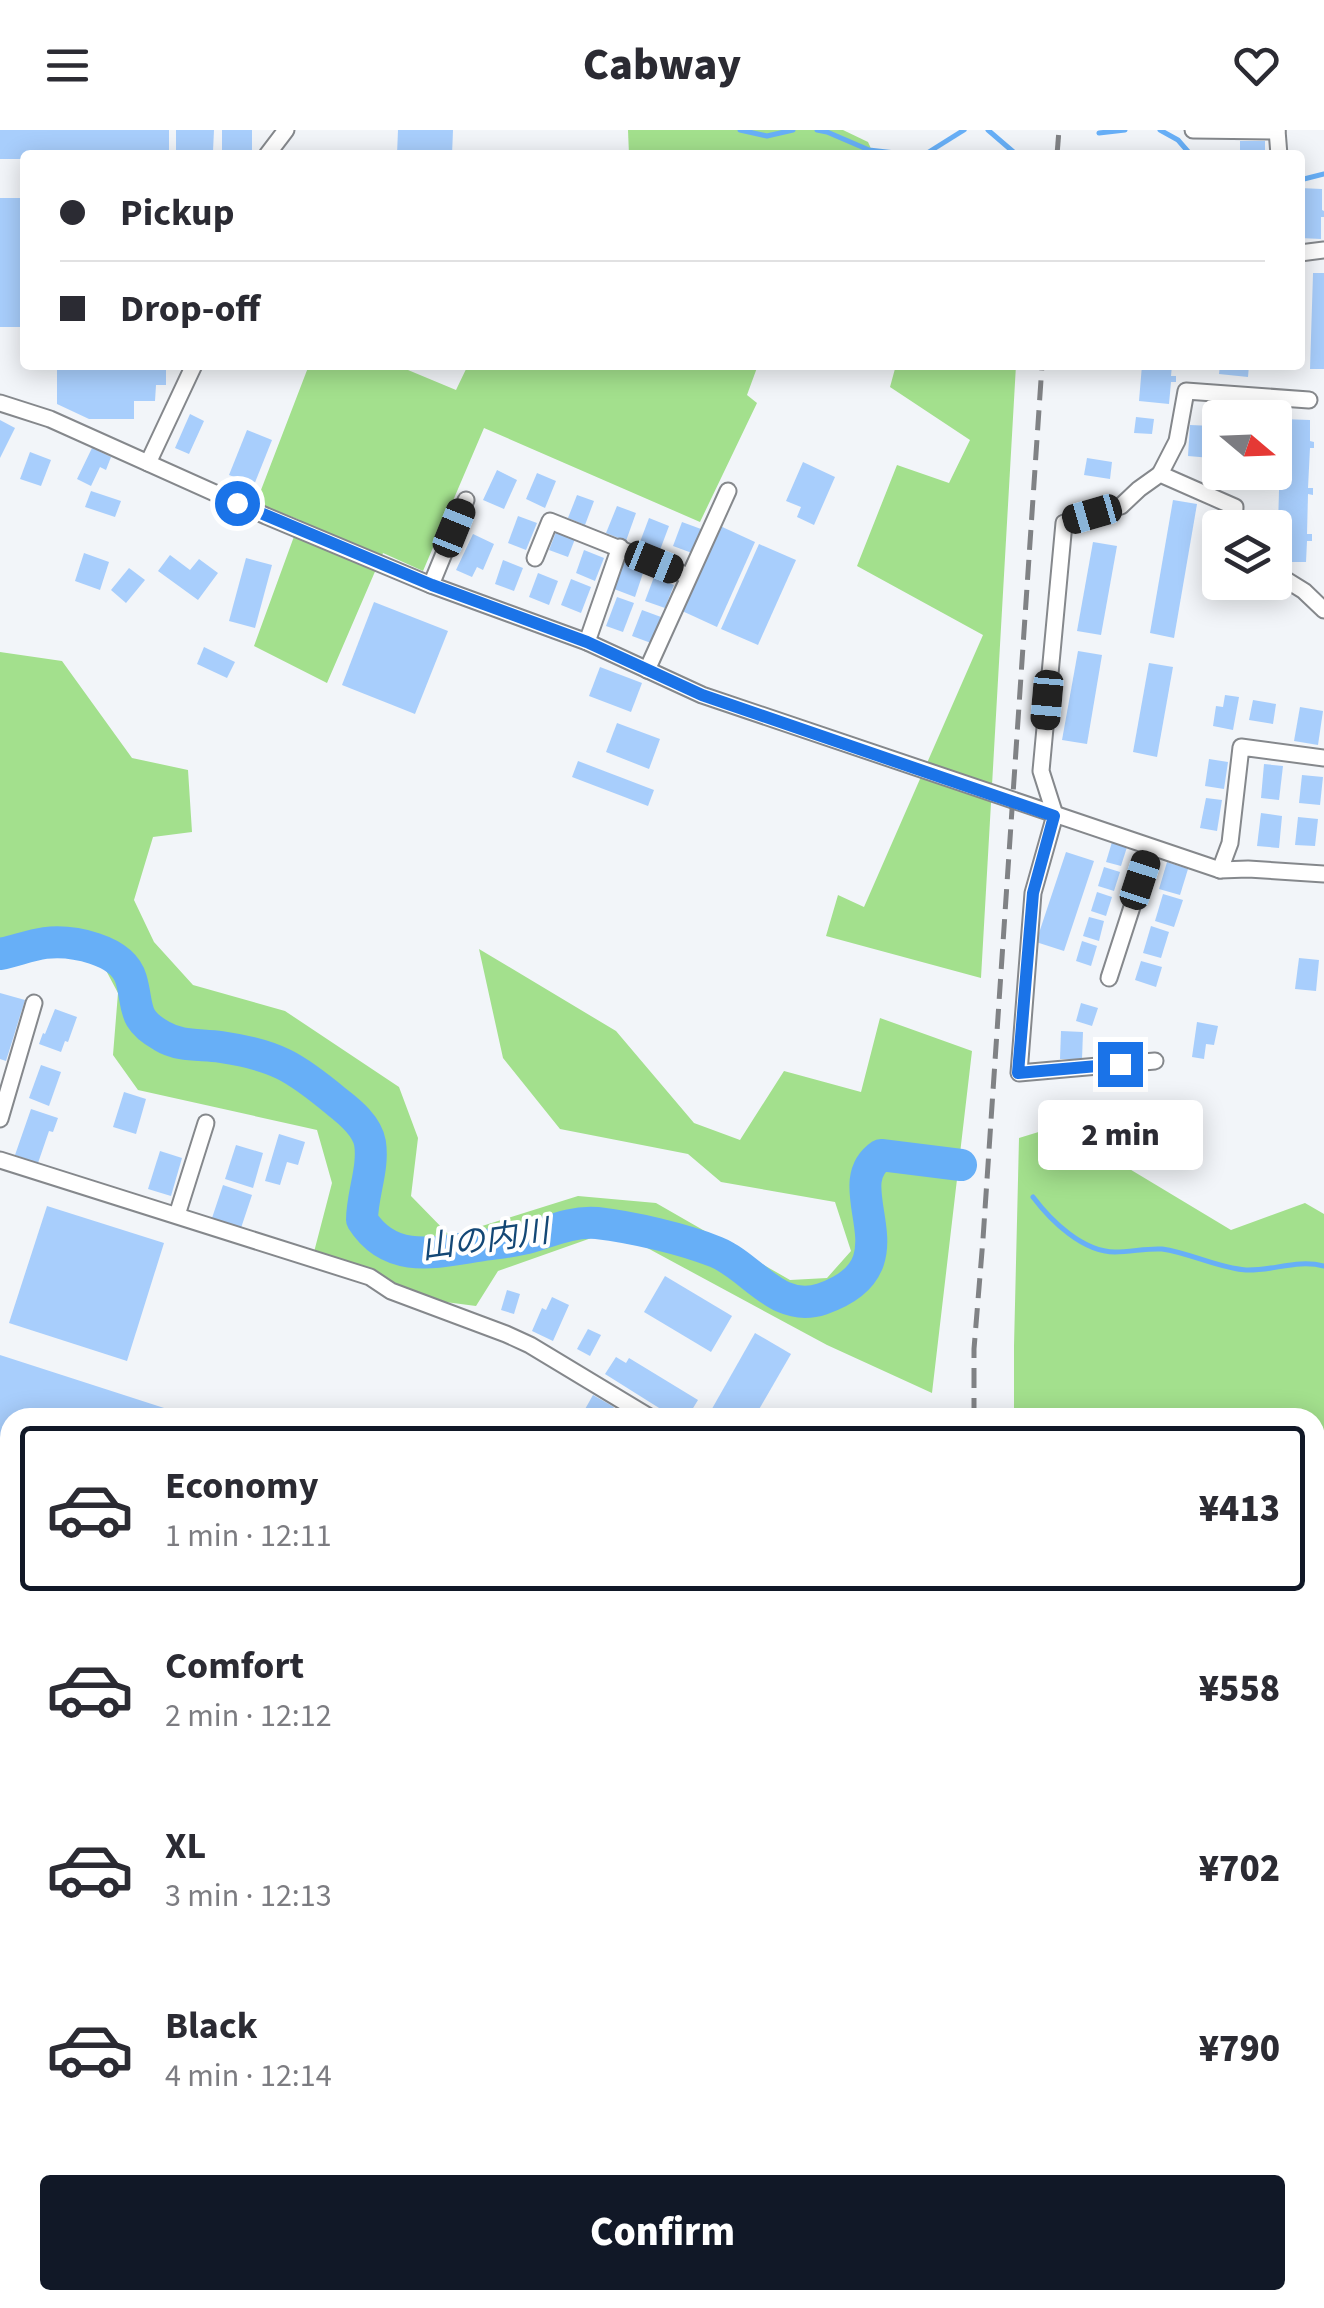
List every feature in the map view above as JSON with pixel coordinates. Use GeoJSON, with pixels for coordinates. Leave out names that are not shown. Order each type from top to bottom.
{"type":"FeatureCollection","features":[{"type":"Feature","properties":{"kind":"street"},"geometry":{"type":"LineString","coordinates":[[270,150],[286,130]]}},
{"type":"Feature","properties":{"kind":"street"},"geometry":{"type":"LineString","coordinates":[[1194,130],[1278,130]]}},
{"type":"Feature","properties":{"kind":"street"},"geometry":{"type":"LineString","coordinates":[[148,463],[192,370]]}},
{"type":"Feature","properties":{"kind":"street"},"geometry":{"type":"LineString","coordinates":[[1154,1062],[1018,1073],[1033,893],[1054,816],[1041,771],[1064,523],[1120,506],[1160,474],[1178,441],[1186,391],[1309,400]]}},
{"type":"Feature","properties":{"kind":"street"},"geometry":{"type":"LineString","coordinates":[[0,403],[50,419],[432,585],[587,642],[702,695],[1220,870],[1324,874]]}},
{"type":"Feature","properties":{"kind":"street"},"geometry":{"type":"LineString","coordinates":[[1160,474],[1235,510]]}},
{"type":"Feature","properties":{"kind":"street"},"geometry":{"type":"LineString","coordinates":[[648,670],[728,491]]}},
{"type":"Feature","properties":{"kind":"street"},"geometry":{"type":"LineString","coordinates":[[432,585],[466,500]]}},
{"type":"Feature","properties":{"kind":"street"},"geometry":{"type":"LineString","coordinates":[[535,558],[550,521],[688,576]]}},
{"type":"Feature","properties":{"kind":"street"},"geometry":{"type":"LineString","coordinates":[[587,642],[620,547]]}},
{"type":"Feature","properties":{"kind":"street"},"geometry":{"type":"LineString","coordinates":[[1292,584],[1324,610]]}},
{"type":"Feature","properties":{"kind":"street"},"geometry":{"type":"LineString","coordinates":[[1220,870],[1230,843],[1241,747],[1324,758]]}},
{"type":"Feature","properties":{"kind":"street"},"geometry":{"type":"LineString","coordinates":[[1109,978],[1151,848]]}},
{"type":"Feature","properties":{"kind":"street"},"geometry":{"type":"LineString","coordinates":[[0,1119],[34,1003]]}},
{"type":"Feature","properties":{"kind":"street"},"geometry":{"type":"LineString","coordinates":[[177,1215],[206,1123]]}},
{"type":"Feature","properties":{"kind":"street"},"geometry":{"type":"LineString","coordinates":[[0,1160],[370,1277],[391,1291],[530,1344],[632,1408]]}},
{"type":"Feature","properties":{"kind":"green space"},"geometry":{"type":"Polygon","coordinates":[[[628,130],[843,130],[868,142],[872,150],[629,150],[628,130]]]}},
{"type":"Feature","properties":{"kind":"green space"},"geometry":{"type":"Polygon","coordinates":[[[307,370],[408,370],[456,390],[466,370],[756,370],[747,395],[757,403],[700,522],[484,428],[423,571],[383,553],[327,683],[254,646],[300,520],[256,503],[307,370]]]}},
{"type":"Feature","properties":{"kind":"green space"},"geometry":{"type":"Polygon","coordinates":[[[895,370],[1016,370],[981,978],[826,936],[838,895],[864,907],[983,635],[857,566],[897,465],[949,483],[970,440],[890,387],[895,370]]]}},
{"type":"Feature","properties":{"kind":"green space"},"geometry":{"type":"Polygon","coordinates":[[[0,652],[62,661],[132,758],[188,770],[192,832],[153,837],[134,900],[154,942],[193,985],[285,1011],[399,1087],[418,1138],[411,1196],[450,1236],[578,1196],[656,1203],[790,1280],[827,1278],[851,1251],[835,1202],[721,1182],[688,1154],[560,1129],[503,1058],[479,949],[616,1031],[694,1123],[740,1140],[784,1071],[861,1092],[880,1018],[972,1051],[932,1393],[827,1345],[614,1230],[498,1271],[476,1306],[430,1300],[362,1267],[314,1252],[332,1183],[317,1130],[138,1090],[113,1055],[118,993],[101,961],[50,955],[0,962],[0,652]]]}},
{"type":"Feature","properties":{"kind":"green space"},"geometry":{"type":"Polygon","coordinates":[[[1058,1126],[1231,1230],[1305,1203],[1324,1214],[1324,1408],[1014,1408],[1019,1138],[1058,1126]]]}},
{"type":"Feature","properties":{"kind":"building"},"geometry":{"type":"Polygon","coordinates":[[[0,130],[169,130],[169,150],[20,150],[20,159],[0,159],[0,130]]]}},
{"type":"Feature","properties":{"kind":"building"},"geometry":{"type":"Polygon","coordinates":[[[176,130],[214,130],[213,150],[176,150],[176,130]]]}},
{"type":"Feature","properties":{"kind":"building"},"geometry":{"type":"Polygon","coordinates":[[[222,130],[252,130],[252,150],[222,150],[222,130]]]}},
{"type":"Feature","properties":{"kind":"building"},"geometry":{"type":"Polygon","coordinates":[[[398,130],[453,130],[452,150],[397,150],[398,130]]]}},
{"type":"Feature","properties":{"kind":"building"},"geometry":{"type":"Polygon","coordinates":[[[1240,141],[1265,141],[1265,150],[1240,150],[1240,141]]]}},
{"type":"Feature","properties":{"kind":"building"},"geometry":{"type":"Polygon","coordinates":[[[1305,188],[1322,189],[1321,239],[1305,238],[1305,188]]]}},
{"type":"Feature","properties":{"kind":"building"},"geometry":{"type":"Polygon","coordinates":[[[0,198],[20,198],[20,327],[0,327],[0,198]]]}},
{"type":"Feature","properties":{"kind":"building"},"geometry":{"type":"Polygon","coordinates":[[[1313,273],[1324,273],[1324,369],[1310,369],[1313,273]]]}},
{"type":"Feature","properties":{"kind":"building"},"geometry":{"type":"Polygon","coordinates":[[[57,370],[166,370],[166,385],[156,385],[155,401],[134,401],[134,419],[89,419],[57,404],[57,370]]]}},
{"type":"Feature","properties":{"kind":"building"},"geometry":{"type":"Polygon","coordinates":[[[1142,370],[1172,370],[1176,382],[1171,382],[1169,404],[1139,401],[1142,370]]]}},
{"type":"Feature","properties":{"kind":"building"},"geometry":{"type":"Polygon","coordinates":[[[1219,370],[1249,370],[1248,377],[1219,374],[1219,370]]]}},
{"type":"Feature","properties":{"kind":"building"},"geometry":{"type":"Polygon","coordinates":[[[190,414],[204,421],[189,454],[175,448],[190,414]]]}},
{"type":"Feature","properties":{"kind":"building"},"geometry":{"type":"Polygon","coordinates":[[[1136,417],[1154,419],[1152,434],[1134,433],[1136,417]]]}},
{"type":"Feature","properties":{"kind":"building"},"geometry":{"type":"Polygon","coordinates":[[[1292,419],[1310,420],[1314,448],[1310,448],[1308,488],[1313,488],[1313,495],[1308,494],[1307,534],[1312,534],[1312,541],[1307,541],[1306,562],[1292,562],[1292,510],[1278,510],[1279,490],[1292,490],[1292,419]]]}},
{"type":"Feature","properties":{"kind":"building"},"geometry":{"type":"Polygon","coordinates":[[[0,420],[15,428],[0,458],[0,420]]]}},
{"type":"Feature","properties":{"kind":"building"},"geometry":{"type":"Polygon","coordinates":[[[1190,425],[1202,426],[1202,457],[1188,456],[1190,425]]]}},
{"type":"Feature","properties":{"kind":"building"},"geometry":{"type":"Polygon","coordinates":[[[247,430],[272,440],[254,485],[229,475],[247,430]]]}},
{"type":"Feature","properties":{"kind":"building"},"geometry":{"type":"Polygon","coordinates":[[[92,448],[111,457],[106,470],[100,467],[91,486],[77,479],[92,448]]]}},
{"type":"Feature","properties":{"kind":"building"},"geometry":{"type":"Polygon","coordinates":[[[30,452],[51,460],[41,486],[20,479],[30,452]]]}},
{"type":"Feature","properties":{"kind":"building"},"geometry":{"type":"Polygon","coordinates":[[[1087,458],[1112,462],[1110,479],[1084,475],[1087,458]]]}},
{"type":"Feature","properties":{"kind":"building"},"geometry":{"type":"Polygon","coordinates":[[[803,462],[835,477],[814,525],[797,517],[801,507],[786,501],[803,462]]]}},
{"type":"Feature","properties":{"kind":"building"},"geometry":{"type":"Polygon","coordinates":[[[497,470],[517,480],[504,509],[483,500],[497,470]]]}},
{"type":"Feature","properties":{"kind":"building"},"geometry":{"type":"Polygon","coordinates":[[[537,473],[556,481],[545,508],[526,499],[537,473]]]}},
{"type":"Feature","properties":{"kind":"building"},"geometry":{"type":"Polygon","coordinates":[[[91,491],[121,501],[115,517],[85,507],[91,491]]]}},
{"type":"Feature","properties":{"kind":"building"},"geometry":{"type":"Polygon","coordinates":[[[577,495],[594,501],[585,525],[568,518],[577,495]]]}},
{"type":"Feature","properties":{"kind":"building"},"geometry":{"type":"Polygon","coordinates":[[[1173,500],[1197,504],[1174,638],[1150,633],[1173,500]]]}},
{"type":"Feature","properties":{"kind":"building"},"geometry":{"type":"Polygon","coordinates":[[[617,506],[636,513],[626,541],[606,533],[617,506]]]}},
{"type":"Feature","properties":{"kind":"building"},"geometry":{"type":"Polygon","coordinates":[[[518,516],[537,523],[526,550],[508,543],[518,516]]]}},
{"type":"Feature","properties":{"kind":"building"},"geometry":{"type":"Polygon","coordinates":[[[649,518],[669,526],[660,550],[640,542],[649,518]]]}},
{"type":"Feature","properties":{"kind":"building"},"geometry":{"type":"Polygon","coordinates":[[[682,522],[701,529],[692,553],[673,546],[682,522]]]}},
{"type":"Feature","properties":{"kind":"building"},"geometry":{"type":"Polygon","coordinates":[[[718,525],[755,542],[717,627],[680,610],[718,525]]]}},
{"type":"Feature","properties":{"kind":"building"},"geometry":{"type":"Polygon","coordinates":[[[556,532],[575,539],[568,557],[549,550],[556,532]]]}},
{"type":"Feature","properties":{"kind":"building"},"geometry":{"type":"Polygon","coordinates":[[[473,534],[494,544],[483,570],[477,567],[472,577],[456,570],[473,534]]]}},
{"type":"Feature","properties":{"kind":"building"},"geometry":{"type":"Polygon","coordinates":[[[1093,542],[1117,546],[1101,635],[1077,631],[1093,542]]]}},
{"type":"Feature","properties":{"kind":"building"},"geometry":{"type":"Polygon","coordinates":[[[759,544],[796,560],[758,645],[721,629],[759,544]]]}},
{"type":"Feature","properties":{"kind":"building"},"geometry":{"type":"Polygon","coordinates":[[[584,550],[604,558],[595,581],[576,573],[584,550]]]}},
{"type":"Feature","properties":{"kind":"building"},"geometry":{"type":"Polygon","coordinates":[[[84,553],[109,562],[100,590],[75,581],[84,553]]]}},
{"type":"Feature","properties":{"kind":"building"},"geometry":{"type":"Polygon","coordinates":[[[170,555],[190,570],[199,559],[218,573],[198,600],[158,571],[170,555]]]}},
{"type":"Feature","properties":{"kind":"building"},"geometry":{"type":"Polygon","coordinates":[[[246,558],[272,565],[255,628],[229,621],[246,558]]]}},
{"type":"Feature","properties":{"kind":"building"},"geometry":{"type":"Polygon","coordinates":[[[503,560],[523,568],[514,591],[495,584],[503,560]]]}},
{"type":"Feature","properties":{"kind":"building"},"geometry":{"type":"Polygon","coordinates":[[[624,562],[644,570],[635,597],[614,589],[624,562]]]}},
{"type":"Feature","properties":{"kind":"building"},"geometry":{"type":"Polygon","coordinates":[[[129,568],[145,580],[126,603],[111,590],[129,568]]]}},
{"type":"Feature","properties":{"kind":"building"},"geometry":{"type":"Polygon","coordinates":[[[538,573],[558,581],[549,605],[529,597],[538,573]]]}},
{"type":"Feature","properties":{"kind":"building"},"geometry":{"type":"Polygon","coordinates":[[[654,577],[674,585],[665,608],[645,601],[654,577]]]}},
{"type":"Feature","properties":{"kind":"building"},"geometry":{"type":"Polygon","coordinates":[[[571,579],[591,587],[581,613],[561,605],[571,579]]]}},
{"type":"Feature","properties":{"kind":"building"},"geometry":{"type":"Polygon","coordinates":[[[617,597],[634,603],[623,632],[606,626],[617,597]]]}},
{"type":"Feature","properties":{"kind":"building"},"geometry":{"type":"Polygon","coordinates":[[[374,602],[448,631],[415,714],[342,685],[374,602]]]}},
{"type":"Feature","properties":{"kind":"building"},"geometry":{"type":"Polygon","coordinates":[[[642,610],[661,617],[651,643],[632,636],[642,610]]]}},
{"type":"Feature","properties":{"kind":"building"},"geometry":{"type":"Polygon","coordinates":[[[204,647],[235,662],[227,678],[197,664],[204,647]]]}},
{"type":"Feature","properties":{"kind":"building"},"geometry":{"type":"Polygon","coordinates":[[[1078,651],[1102,655],[1087,744],[1062,740],[1078,651]]]}},
{"type":"Feature","properties":{"kind":"building"},"geometry":{"type":"Polygon","coordinates":[[[1149,663],[1173,667],[1157,757],[1133,752],[1149,663]]]}},
{"type":"Feature","properties":{"kind":"building"},"geometry":{"type":"Polygon","coordinates":[[[600,667],[642,683],[631,712],[589,696],[600,667]]]}},
{"type":"Feature","properties":{"kind":"building"},"geometry":{"type":"Polygon","coordinates":[[[1225,695],[1239,697],[1233,730],[1213,726],[1216,706],[1223,707],[1225,695]]]}},
{"type":"Feature","properties":{"kind":"building"},"geometry":{"type":"Polygon","coordinates":[[[1253,700],[1276,704],[1273,724],[1249,720],[1253,700]]]}},
{"type":"Feature","properties":{"kind":"building"},"geometry":{"type":"Polygon","coordinates":[[[1300,707],[1323,711],[1318,745],[1294,741],[1300,707]]]}},
{"type":"Feature","properties":{"kind":"building"},"geometry":{"type":"Polygon","coordinates":[[[617,723],[660,739],[649,769],[606,752],[617,723]]]}},
{"type":"Feature","properties":{"kind":"building"},"geometry":{"type":"Polygon","coordinates":[[[1209,759],[1228,762],[1224,789],[1205,786],[1209,759]]]}},
{"type":"Feature","properties":{"kind":"building"},"geometry":{"type":"Polygon","coordinates":[[[578,761],[654,790],[648,806],[572,777],[578,761]]]}},
{"type":"Feature","properties":{"kind":"building"},"geometry":{"type":"Polygon","coordinates":[[[1264,764],[1283,766],[1279,800],[1261,798],[1264,764]]]}},
{"type":"Feature","properties":{"kind":"building"},"geometry":{"type":"Polygon","coordinates":[[[1302,775],[1323,777],[1320,805],[1299,803],[1302,775]]]}},
{"type":"Feature","properties":{"kind":"building"},"geometry":{"type":"Polygon","coordinates":[[[1206,798],[1222,800],[1217,831],[1200,828],[1206,798]]]}},
{"type":"Feature","properties":{"kind":"building"},"geometry":{"type":"Polygon","coordinates":[[[1261,813],[1282,816],[1279,848],[1257,846],[1261,813]]]}},
{"type":"Feature","properties":{"kind":"building"},"geometry":{"type":"Polygon","coordinates":[[[1298,817],[1318,819],[1315,846],[1295,845],[1298,817]]]}},
{"type":"Feature","properties":{"kind":"building"},"geometry":{"type":"Polygon","coordinates":[[[1112,842],[1127,847],[1121,866],[1106,862],[1112,842]]]}},
{"type":"Feature","properties":{"kind":"building"},"geometry":{"type":"Polygon","coordinates":[[[1066,852],[1094,861],[1064,951],[1036,942],[1066,852]]]}},
{"type":"Feature","properties":{"kind":"building"},"geometry":{"type":"Polygon","coordinates":[[[1167,862],[1188,869],[1180,895],[1159,889],[1167,862]]]}},
{"type":"Feature","properties":{"kind":"building"},"geometry":{"type":"Polygon","coordinates":[[[1104,867],[1120,872],[1114,891],[1098,886],[1104,867]]]}},
{"type":"Feature","properties":{"kind":"building"},"geometry":{"type":"Polygon","coordinates":[[[1097,892],[1112,897],[1106,916],[1091,911],[1097,892]]]}},
{"type":"Feature","properties":{"kind":"building"},"geometry":{"type":"Polygon","coordinates":[[[1163,894],[1183,900],[1174,927],[1155,921],[1163,894]]]}},
{"type":"Feature","properties":{"kind":"building"},"geometry":{"type":"Polygon","coordinates":[[[1089,917],[1104,921],[1099,941],[1083,936],[1089,917]]]}},
{"type":"Feature","properties":{"kind":"building"},"geometry":{"type":"Polygon","coordinates":[[[1151,926],[1169,932],[1161,958],[1143,953],[1151,926]]]}},
{"type":"Feature","properties":{"kind":"building"},"geometry":{"type":"Polygon","coordinates":[[[1082,941],[1097,946],[1091,966],[1076,961],[1082,941]]]}},
{"type":"Feature","properties":{"kind":"building"},"geometry":{"type":"Polygon","coordinates":[[[1299,958],[1319,960],[1316,991],[1295,989],[1299,958]]]}},
{"type":"Feature","properties":{"kind":"building"},"geometry":{"type":"Polygon","coordinates":[[[1141,961],[1162,967],[1156,987],[1135,980],[1141,961]]]}},
{"type":"Feature","properties":{"kind":"building"},"geometry":{"type":"Polygon","coordinates":[[[0,993],[25,1000],[6,1061],[0,1059],[0,993]]]}},
{"type":"Feature","properties":{"kind":"building"},"geometry":{"type":"Polygon","coordinates":[[[1081,1003],[1098,1008],[1092,1026],[1076,1021],[1081,1003]]]}},
{"type":"Feature","properties":{"kind":"building"},"geometry":{"type":"Polygon","coordinates":[[[55,1009],[77,1017],[61,1052],[39,1044],[55,1009]]]}},
{"type":"Feature","properties":{"kind":"building"},"geometry":{"type":"Polygon","coordinates":[[[1197,1022],[1218,1026],[1214,1045],[1206,1044],[1204,1059],[1192,1057],[1197,1022]]]}},
{"type":"Feature","properties":{"kind":"building"},"geometry":{"type":"Polygon","coordinates":[[[1061,1031],[1083,1032],[1082,1059],[1060,1059],[1061,1031]]]}},
{"type":"Feature","properties":{"kind":"building"},"geometry":{"type":"Polygon","coordinates":[[[41,1065],[61,1072],[49,1106],[29,1098],[41,1065]]]}},
{"type":"Feature","properties":{"kind":"building"},"geometry":{"type":"Polygon","coordinates":[[[124,1092],[146,1099],[136,1134],[113,1127],[124,1092]]]}},
{"type":"Feature","properties":{"kind":"building"},"geometry":{"type":"Polygon","coordinates":[[[31,1109],[58,1118],[38,1163],[15,1155],[31,1109]]]}},
{"type":"Feature","properties":{"kind":"building"},"geometry":{"type":"Polygon","coordinates":[[[279,1134],[305,1142],[298,1165],[287,1162],[280,1185],[265,1181],[279,1134]]]}},
{"type":"Feature","properties":{"kind":"building"},"geometry":{"type":"Polygon","coordinates":[[[236,1145],[263,1153],[253,1188],[225,1179],[236,1145]]]}},
{"type":"Feature","properties":{"kind":"building"},"geometry":{"type":"Polygon","coordinates":[[[160,1151],[182,1158],[171,1196],[148,1189],[160,1151]]]}},
{"type":"Feature","properties":{"kind":"building"},"geometry":{"type":"Polygon","coordinates":[[[223,1185],[252,1195],[241,1228],[212,1218],[223,1185]]]}},
{"type":"Feature","properties":{"kind":"building"},"geometry":{"type":"Polygon","coordinates":[[[47,1206],[164,1243],[127,1361],[9,1323],[47,1206]]]}},
{"type":"Feature","properties":{"kind":"building"},"geometry":{"type":"Polygon","coordinates":[[[665,1276],[732,1316],[711,1352],[644,1312],[665,1276]]]}},
{"type":"Feature","properties":{"kind":"building"},"geometry":{"type":"Polygon","coordinates":[[[507,1290],[520,1294],[514,1314],[501,1310],[507,1290]]]}},
{"type":"Feature","properties":{"kind":"building"},"geometry":{"type":"Polygon","coordinates":[[[552,1297],[569,1305],[553,1341],[532,1331],[542,1308],[546,1310],[552,1297]]]}},
{"type":"Feature","properties":{"kind":"building"},"geometry":{"type":"Polygon","coordinates":[[[588,1329],[601,1335],[590,1356],[577,1349],[588,1329]]]}},
{"type":"Feature","properties":{"kind":"building"},"geometry":{"type":"Polygon","coordinates":[[[755,1333],[791,1354],[760,1408],[712,1408],[755,1333]]]}},
{"type":"Feature","properties":{"kind":"building"},"geometry":{"type":"Polygon","coordinates":[[[0,1355],[164,1408],[0,1408],[0,1355]]]}},
{"type":"Feature","properties":{"kind":"building"},"geometry":{"type":"Polygon","coordinates":[[[616,1357],[626,1363],[629,1358],[698,1400],[693,1408],[659,1408],[605,1374],[616,1357]]]}},
{"type":"Feature","properties":{"kind":"building"},"geometry":{"type":"Polygon","coordinates":[[[593,1395],[614,1407],[613,1408],[586,1408],[593,1395]]]}},
{"type":"Feature","properties":{"kind":"waterway"},"geometry":{"type":"LineString","coordinates":[[740,130],[767,136],[793,130]]}},
{"type":"Feature","properties":{"kind":"waterway"},"geometry":{"type":"LineString","coordinates":[[817,130],[869,150]]}},
{"type":"Feature","properties":{"kind":"waterway"},"geometry":{"type":"LineString","coordinates":[[932,150],[964,130]]}},
{"type":"Feature","properties":{"kind":"waterway"},"geometry":{"type":"LineString","coordinates":[[988,130],[1011,150]]}},
{"type":"Feature","properties":{"kind":"waterway"},"geometry":{"type":"LineString","coordinates":[[1099,133],[1125,130]]}},
{"type":"Feature","properties":{"kind":"waterway"},"geometry":{"type":"LineString","coordinates":[[1160,130],[1187,150]]}},
{"type":"Feature","properties":{"kind":"waterway"},"geometry":{"type":"LineString","coordinates":[[1305,179],[1324,174]]}},
{"type":"Feature","properties":{"kind":"waterway","name":"山の内川"},"geometry":{"type":"LineString","coordinates":[[0,954],[45,943],[95,949],[118,960],[126,969],[141,1018],[152,1030],[183,1044],[256,1054],[284,1064],[309,1080],[347,1110],[365,1131],[371,1152],[362,1220],[373,1234],[399,1249],[445,1251],[597,1223],[658,1234],[716,1252],[778,1295],[806,1302],[822,1299],[851,1284],[866,1267],[871,1247],[865,1187],[869,1169],[881,1155],[961,1165]]}},
{"type":"Feature","properties":{"kind":"waterway"},"geometry":{"type":"LineString","coordinates":[[1033,1197],[1069,1234],[1103,1251],[1162,1249],[1246,1270],[1304,1264],[1324,1266]]}},
{"type":"Feature","properties":{"kind":"railway"},"geometry":{"type":"LineString","coordinates":[[1057,150],[1059,130]]}},
{"type":"Feature","properties":{"kind":"railway"},"geometry":{"type":"LineString","coordinates":[[974,1408],[974,1349],[1042,370]]}},
{"type":"Feature","properties":{"kind":"route"},"geometry":{"type":"LineString","coordinates":[[237,503],[432,585],[587,642],[702,695],[1054,816],[1033,893],[1018,1073],[1120,1064]]}}]}
